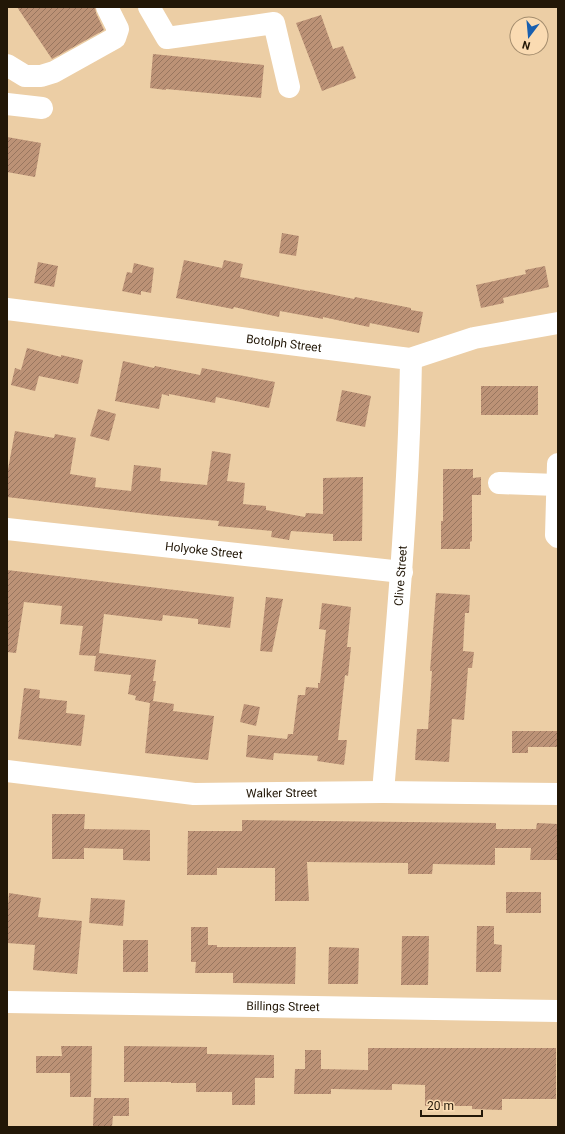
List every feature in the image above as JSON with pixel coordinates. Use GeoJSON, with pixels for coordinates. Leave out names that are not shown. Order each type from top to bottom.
{"type":"FeatureCollection","features":[{"type":"Feature","properties":{"kind":"street"},"geometry":{"type":"LineString","coordinates":[[7,65],[25,76],[41,76],[54,72],[115,38],[118,29],[107,7]]}},
{"type":"Feature","properties":{"kind":"street"},"geometry":{"type":"LineString","coordinates":[[149,7],[167,38],[274,23],[289,87]]}},
{"type":"Feature","properties":{"kind":"street"},"geometry":{"type":"LineString","coordinates":[[7,104],[42,108]]}},
{"type":"Feature","properties":{"kind":"street","name":"Botolph Street"},"geometry":{"type":"LineString","coordinates":[[7,309],[411,359],[474,338],[558,323]]}},
{"type":"Feature","properties":{"kind":"street","name":"Clive Street"},"geometry":{"type":"LineString","coordinates":[[383,792],[402,572],[411,359]]}},
{"type":"Feature","properties":{"kind":"street"},"geometry":{"type":"LineString","coordinates":[[499,483],[558,474],[556,535],[558,537]]}},
{"type":"Feature","properties":{"kind":"street","name":"Holyoke Street"},"geometry":{"type":"LineString","coordinates":[[7,529],[402,572]]}},
{"type":"Feature","properties":{"kind":"street","name":"Walker Street"},"geometry":{"type":"LineString","coordinates":[[7,771],[194,794],[383,792],[558,794]]}},
{"type":"Feature","properties":{"kind":"street","name":"Billings Street"},"geometry":{"type":"LineString","coordinates":[[7,1002],[558,1011]]}},
{"type":"Feature","properties":{"kind":"building"},"geometry":{"type":"Polygon","coordinates":[[[17,7],[95,7],[96,13],[104,30],[52,59],[17,7]]]}},
{"type":"Feature","properties":{"kind":"building"},"geometry":{"type":"Polygon","coordinates":[[[321,15],[333,49],[343,46],[356,78],[322,91],[296,23],[321,15]]]}},
{"type":"Feature","properties":{"kind":"building"},"geometry":{"type":"Polygon","coordinates":[[[153,54],[264,65],[261,98],[150,88],[153,54]]]}},
{"type":"Feature","properties":{"kind":"building"},"geometry":{"type":"Polygon","coordinates":[[[7,137],[41,143],[35,177],[7,172],[7,137]]]}},
{"type":"Feature","properties":{"kind":"building"},"geometry":{"type":"Polygon","coordinates":[[[282,233],[299,236],[296,256],[279,253],[282,233]]]}},
{"type":"Feature","properties":{"kind":"building"},"geometry":{"type":"Polygon","coordinates":[[[184,260],[222,268],[224,260],[243,264],[240,277],[354,299],[355,297],[411,308],[411,310],[423,312],[419,333],[370,323],[369,327],[323,317],[323,319],[280,311],[279,317],[234,307],[233,309],[176,298],[184,260]]]}},
{"type":"Feature","properties":{"kind":"building"},"geometry":{"type":"Polygon","coordinates":[[[38,262],[58,266],[54,287],[34,283],[38,262]]]}},
{"type":"Feature","properties":{"kind":"building"},"geometry":{"type":"Polygon","coordinates":[[[134,263],[154,268],[151,293],[141,291],[141,295],[122,291],[127,272],[132,273],[134,263]]]}},
{"type":"Feature","properties":{"kind":"building"},"geometry":{"type":"Polygon","coordinates":[[[545,266],[549,287],[503,298],[504,303],[481,308],[476,285],[526,274],[525,270],[545,266]]]}},
{"type":"Feature","properties":{"kind":"building"},"geometry":{"type":"Polygon","coordinates":[[[27,348],[61,357],[61,355],[83,360],[78,384],[39,376],[35,391],[11,385],[15,368],[21,370],[27,348]]]}},
{"type":"Feature","properties":{"kind":"building"},"geometry":{"type":"Polygon","coordinates":[[[123,361],[154,368],[155,366],[200,375],[202,368],[275,382],[269,408],[216,397],[215,403],[162,394],[159,409],[115,401],[123,361]]]}},
{"type":"Feature","properties":{"kind":"building"},"geometry":{"type":"Polygon","coordinates":[[[481,386],[538,386],[538,415],[481,415],[481,386]]]}},
{"type":"Feature","properties":{"kind":"building"},"geometry":{"type":"Polygon","coordinates":[[[342,390],[371,396],[365,427],[336,421],[342,390]]]}},
{"type":"Feature","properties":{"kind":"building"},"geometry":{"type":"Polygon","coordinates":[[[98,409],[116,414],[109,441],[90,436],[98,409]]]}},
{"type":"Feature","properties":{"kind":"building"},"geometry":{"type":"Polygon","coordinates":[[[15,431],[54,438],[55,434],[76,438],[70,474],[96,478],[95,487],[131,491],[134,465],[161,468],[160,481],[207,485],[212,451],[231,454],[227,481],[245,483],[243,504],[266,506],[266,510],[305,517],[306,513],[323,514],[323,478],[363,477],[362,541],[333,541],[333,534],[291,531],[289,540],[271,537],[272,531],[218,526],[219,521],[7,497],[7,475],[15,431]]]}},
{"type":"Feature","properties":{"kind":"building"},"geometry":{"type":"Polygon","coordinates":[[[443,469],[473,469],[473,478],[481,477],[481,495],[472,495],[472,541],[470,542],[470,549],[441,549],[441,521],[443,521],[443,469]]]}},
{"type":"Feature","properties":{"kind":"building"},"geometry":{"type":"Polygon","coordinates":[[[7,570],[234,597],[230,628],[198,624],[198,619],[163,615],[162,621],[104,614],[99,653],[156,660],[153,681],[156,681],[153,701],[174,704],[173,711],[214,716],[208,760],[145,753],[150,703],[135,700],[136,696],[128,694],[131,675],[94,671],[96,656],[79,655],[83,626],[60,624],[62,606],[24,602],[16,653],[7,652],[7,570]]]}},
{"type":"Feature","properties":{"kind":"building"},"geometry":{"type":"Polygon","coordinates":[[[436,593],[470,595],[469,613],[465,613],[463,651],[474,652],[472,668],[468,668],[464,720],[452,719],[449,762],[415,760],[417,729],[428,729],[432,671],[430,671],[436,593]]]}},
{"type":"Feature","properties":{"kind":"building"},"geometry":{"type":"Polygon","coordinates":[[[266,597],[283,599],[272,652],[260,651],[266,597]]]}},
{"type":"Feature","properties":{"kind":"building"},"geometry":{"type":"Polygon","coordinates":[[[322,603],[351,607],[347,647],[351,647],[348,676],[345,675],[338,740],[347,740],[344,765],[317,761],[318,756],[274,753],[273,760],[246,757],[248,735],[287,739],[288,734],[293,734],[298,695],[305,695],[306,687],[318,688],[318,683],[320,683],[326,630],[319,629],[322,603]]]}},
{"type":"Feature","properties":{"kind":"building"},"geometry":{"type":"Polygon","coordinates":[[[24,688],[40,690],[39,698],[67,701],[66,713],[85,715],[81,746],[18,739],[24,688]]]}},
{"type":"Feature","properties":{"kind":"building"},"geometry":{"type":"Polygon","coordinates":[[[244,704],[260,707],[256,726],[240,722],[244,704]]]}},
{"type":"Feature","properties":{"kind":"building"},"geometry":{"type":"Polygon","coordinates":[[[512,731],[558,731],[558,747],[528,747],[528,753],[512,753],[512,731]]]}},
{"type":"Feature","properties":{"kind":"building"},"geometry":{"type":"Polygon","coordinates":[[[52,814],[85,814],[84,829],[150,830],[150,861],[123,860],[123,849],[84,848],[84,859],[52,859],[52,814]]]}},
{"type":"Feature","properties":{"kind":"building"},"geometry":{"type":"Polygon","coordinates":[[[242,820],[496,823],[496,829],[536,829],[537,823],[558,824],[558,860],[530,860],[531,848],[495,848],[495,865],[433,864],[432,874],[408,874],[408,863],[307,862],[309,901],[275,901],[275,868],[217,868],[217,875],[187,875],[188,831],[242,831],[242,820]]]}},
{"type":"Feature","properties":{"kind":"building"},"geometry":{"type":"Polygon","coordinates":[[[506,892],[541,892],[541,913],[506,913],[506,892]]]}},
{"type":"Feature","properties":{"kind":"building"},"geometry":{"type":"Polygon","coordinates":[[[9,893],[41,898],[38,917],[82,921],[77,974],[33,970],[35,945],[7,943],[9,893]]]}},
{"type":"Feature","properties":{"kind":"building"},"geometry":{"type":"Polygon","coordinates":[[[91,898],[125,900],[123,926],[89,923],[91,898]]]}},
{"type":"Feature","properties":{"kind":"building"},"geometry":{"type":"Polygon","coordinates":[[[477,926],[494,926],[494,944],[502,945],[501,972],[476,972],[477,926]]]}},
{"type":"Feature","properties":{"kind":"building"},"geometry":{"type":"Polygon","coordinates":[[[191,927],[208,927],[208,945],[217,945],[217,947],[296,947],[295,984],[233,983],[233,973],[195,973],[196,962],[191,962],[191,927]]]}},
{"type":"Feature","properties":{"kind":"building"},"geometry":{"type":"Polygon","coordinates":[[[402,936],[429,936],[428,985],[401,985],[402,936]]]}},
{"type":"Feature","properties":{"kind":"building"},"geometry":{"type":"Polygon","coordinates":[[[123,940],[148,940],[148,972],[123,972],[123,940]]]}},
{"type":"Feature","properties":{"kind":"building"},"geometry":{"type":"Polygon","coordinates":[[[329,947],[359,948],[358,984],[328,984],[329,947]]]}},
{"type":"Feature","properties":{"kind":"building"},"geometry":{"type":"Polygon","coordinates":[[[61,1046],[92,1046],[91,1097],[70,1097],[70,1073],[36,1073],[36,1056],[62,1056],[61,1046]]]}},
{"type":"Feature","properties":{"kind":"building"},"geometry":{"type":"Polygon","coordinates":[[[124,1046],[207,1047],[207,1054],[274,1055],[274,1078],[255,1078],[255,1105],[232,1105],[232,1092],[196,1092],[196,1083],[124,1082],[124,1046]]]}},
{"type":"Feature","properties":{"kind":"building"},"geometry":{"type":"Polygon","coordinates":[[[368,1048],[556,1048],[556,1099],[502,1099],[502,1110],[472,1109],[472,1106],[425,1106],[425,1085],[392,1084],[392,1090],[331,1089],[331,1094],[294,1094],[295,1069],[305,1069],[305,1050],[321,1050],[321,1069],[368,1070],[368,1048]]]}},
{"type":"Feature","properties":{"kind":"building"},"geometry":{"type":"Polygon","coordinates":[[[94,1098],[129,1098],[129,1116],[113,1116],[112,1127],[93,1126],[94,1098]]]}}]}
